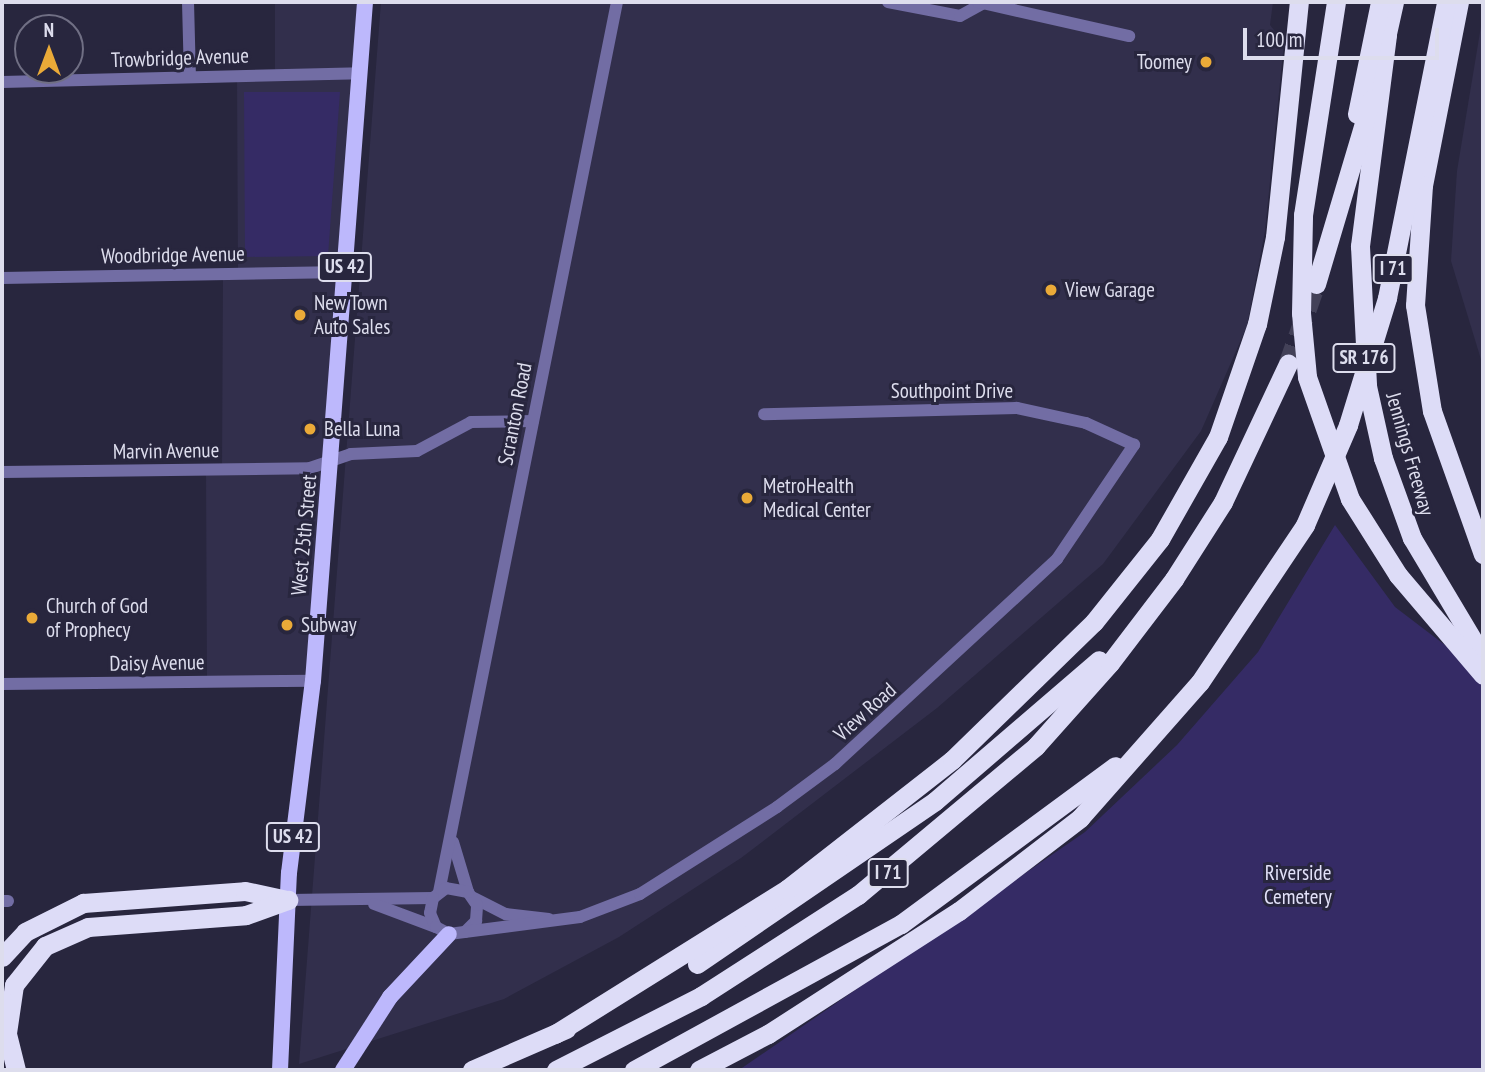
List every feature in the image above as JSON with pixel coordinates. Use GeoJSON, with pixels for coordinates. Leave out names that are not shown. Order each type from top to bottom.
{"type":"FeatureCollection","features":[{"type":"Feature","properties":{"kind":"highway"},"geometry":{"type":"LineString","coordinates":[[555,1034],[787,889],[942,769],[1094,622],[1160,539],[1219,437],[1258,324],[1275,237],[1299,2]]}},
{"type":"Feature","properties":{"kind":"highway"},"geometry":{"type":"LineString","coordinates":[[1336,2],[1299,256],[1307,377],[1355,509],[1398,575],[1483,675]]}},
{"type":"Feature","properties":{"kind":"highway"},"geometry":{"type":"LineString","coordinates":[[1342,205],[1340,182],[1380,2]]}},
{"type":"Feature","properties":{"kind":"highway"},"geometry":{"type":"LineString","coordinates":[[1316,284],[1342,205],[1394,2]]}},
{"type":"Feature","properties":{"kind":"highway","name":"I 71"},"geometry":{"type":"LineString","coordinates":[[634,1070],[901,924],[1094,784],[1200,682],[1305,525],[1348,425],[1384,309],[1446,2]]}},
{"type":"Feature","properties":{"kind":"highway","name":"Jennings Freeway"},"geometry":{"type":"LineString","coordinates":[[1459,2],[1423,185],[1415,305],[1435,424],[1483,554]]}},
{"type":"Feature","properties":{"kind":"highway","name":"Jennings Freeway"},"geometry":{"type":"LineString","coordinates":[[1387,35],[1360,246],[1367,386],[1390,482],[1412,538],[1483,657]]}},
{"type":"Feature","properties":{"kind":"highway","name":"I 71"},"geometry":{"type":"LineString","coordinates":[[556,1070],[775,952],[946,828],[1072,708],[1159,600],[1223,502],[1288,364]]}},
{"type":"Feature","properties":{"kind":"highway"},"geometry":{"type":"LineString","coordinates":[[472,1070],[555,1034],[723,949],[872,848],[1014,738],[1159,600]]}},
{"type":"Feature","properties":{"kind":"highway"},"geometry":{"type":"LineString","coordinates":[[713,1070],[959,911],[1080,818],[1200,682]]}},
{"type":"Feature","properties":{"kind":"highway"},"geometry":{"type":"LineString","coordinates":[[2,957],[25,932],[83,903],[244,891],[288,900]]}},
{"type":"Feature","properties":{"kind":"highway"},"geometry":{"type":"LineString","coordinates":[[16,1070],[7,1033],[14,985],[45,946],[88,927],[246,915],[288,900]]}},
{"type":"Feature","properties":{"kind":"highway"},"geometry":{"type":"LineString","coordinates":[[699,1070],[768,1034]]}},
{"type":"Feature","properties":{"kind":"main road","name":"West 25th Street"},"geometry":{"type":"LineString","coordinates":[[280,1070],[288,900],[313,681],[365,2]]}},
{"type":"Feature","properties":{"kind":"main road"},"geometry":{"type":"LineString","coordinates":[[344,1070],[390,997],[450,931]]}},
{"type":"Feature","properties":{"kind":"street"},"geometry":{"type":"LineString","coordinates":[[188,2],[190,77]]}},
{"type":"Feature","properties":{"kind":"street","name":"Scranton Road"},"geometry":{"type":"LineString","coordinates":[[436,895],[452,835],[617,2]]}},
{"type":"Feature","properties":{"kind":"street"},"geometry":{"type":"LineString","coordinates":[[888,2],[960,16],[980,3],[1129,36]]}},
{"type":"Feature","properties":{"kind":"street","name":"Trowbridge Avenue"},"geometry":{"type":"LineString","coordinates":[[2,82],[360,73]]}},
{"type":"Feature","properties":{"kind":"street","name":"Woodbridge Avenue"},"geometry":{"type":"LineString","coordinates":[[2,278],[344,272]]}},
{"type":"Feature","properties":{"kind":"street","name":"Southpoint Drive"},"geometry":{"type":"LineString","coordinates":[[764,414],[1017,408],[1086,424],[1134,446]]}},
{"type":"Feature","properties":{"kind":"street"},"geometry":{"type":"LineString","coordinates":[[331,461],[417,451],[471,422],[533,421]]}},
{"type":"Feature","properties":{"kind":"street","name":"View Road"},"geometry":{"type":"LineString","coordinates":[[450,931],[587,915],[640,894],[835,764],[1057,559],[1134,446]]}},
{"type":"Feature","properties":{"kind":"street","name":"Marvin Avenue"},"geometry":{"type":"LineString","coordinates":[[2,472],[310,468],[331,461]]}},
{"type":"Feature","properties":{"kind":"street","name":"Daisy Avenue"},"geometry":{"type":"LineString","coordinates":[[2,684],[313,681]]}},
{"type":"Feature","properties":{"kind":"street","name":"Scranton Road"},"geometry":{"type":"LineString","coordinates":[[452,835],[471,895]]}},
{"type":"Feature","properties":{"kind":"street"},"geometry":{"type":"LineString","coordinates":[[288,900],[367,901],[436,895],[453,887],[471,895],[478,913],[450,931]]}},
{"type":"Feature","properties":{"kind":"street"},"geometry":{"type":"LineString","coordinates":[[436,895],[429,913],[450,931]]}},
{"type":"Feature","properties":{"kind":"street","name":"View Road"},"geometry":{"type":"LineString","coordinates":[[471,895],[506,914],[553,919]]}},
{"type":"Feature","properties":{"kind":"street"},"geometry":{"type":"LineString","coordinates":[[367,901],[450,931]]}},
{"type":"Feature","properties":{"kind":"shaded area"},"geometry":{"type":"Polygon","coordinates":[[[275,2],[365,2],[313,681],[207,682],[206,471],[222,469],[223,274],[238,273],[237,75],[275,74],[275,2]]]}},
{"type":"Feature","properties":{"kind":"shaded area","name":"MetroHealth Medical Center"},"geometry":{"type":"Polygon","coordinates":[[[381,2],[1273,2],[1270,25],[1284,43],[1265,231],[1247,326],[1201,431],[1103,564],[937,708],[741,858],[619,937],[504,999],[299,1064],[381,2]]]}},
{"type":"Feature","properties":{"kind":"shaded area"},"geometry":{"type":"Polygon","coordinates":[[[1483,14],[1483,366],[1451,261],[1457,171],[1483,14]]]}},
{"type":"Feature","properties":{"kind":"green space"},"geometry":{"type":"Polygon","coordinates":[[[244,92],[340,92],[328,256],[245,257],[244,92]]]}},
{"type":"Feature","properties":{"kind":"green space","name":"Riverside Cemetery"},"geometry":{"type":"Polygon","coordinates":[[[1335,525],[1395,607],[1483,674],[1483,1070],[739,1070],[1085,832],[1177,745],[1258,652],[1335,525]]]}},
{"type":"Feature","properties":{"kind":"tunnel"},"geometry":{"type":"LineString","coordinates":[[1288,364],[1316,284]]}},
{"type":"Feature","properties":{"kind":"place","name":"Toomey"},"geometry":{"type":"Point","coordinates":[1206,62]}},
{"type":"Feature","properties":{"kind":"place","name":"View Garage"},"geometry":{"type":"Point","coordinates":[1051,290]}},
{"type":"Feature","properties":{"kind":"place","name":"New Town Auto Sales"},"geometry":{"type":"Point","coordinates":[300,315]}},
{"type":"Feature","properties":{"kind":"place","name":"Bella Luna"},"geometry":{"type":"Point","coordinates":[310,429]}},
{"type":"Feature","properties":{"kind":"place","name":"MetroHealth Medical Center"},"geometry":{"type":"Point","coordinates":[747,498]}},
{"type":"Feature","properties":{"kind":"place","name":"Church of God of Prophecy"},"geometry":{"type":"Point","coordinates":[32,618]}},
{"type":"Feature","properties":{"kind":"place","name":"Subway"},"geometry":{"type":"Point","coordinates":[287,625]}}]}
